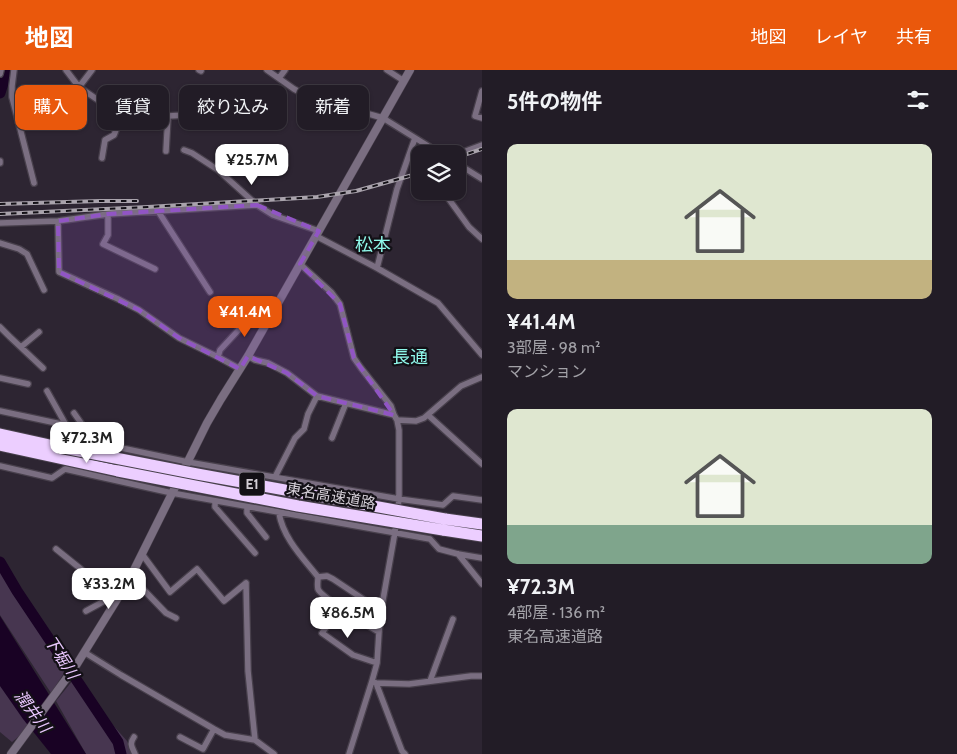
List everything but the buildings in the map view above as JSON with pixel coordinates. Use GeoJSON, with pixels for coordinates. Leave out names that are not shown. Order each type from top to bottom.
{"type":"FeatureCollection","features":[{"type":"Feature","properties":{"kind":"highway","name":"東名高速道路"},"geometry":{"type":"LineString","coordinates":[[5,441],[298,506],[444,525],[482,536]]}},
{"type":"Feature","properties":{"kind":"highway","name":"東名高速道路"},"geometry":{"type":"LineString","coordinates":[[444,525],[482,524]]}},
{"type":"Feature","properties":{"kind":"street"},"geometry":{"type":"LineString","coordinates":[[0,74],[1,70]]}},
{"type":"Feature","properties":{"kind":"street"},"geometry":{"type":"LineString","coordinates":[[14,70],[12,97],[34,183]]}},
{"type":"Feature","properties":{"kind":"street"},"geometry":{"type":"LineString","coordinates":[[81,85],[92,70]]}},
{"type":"Feature","properties":{"kind":"street"},"geometry":{"type":"LineString","coordinates":[[267,70],[309,97],[383,118],[426,145]]}},
{"type":"Feature","properties":{"kind":"street"},"geometry":{"type":"LineString","coordinates":[[279,78],[285,70]]}},
{"type":"Feature","properties":{"kind":"street"},"geometry":{"type":"LineString","coordinates":[[387,70],[404,81]]}},
{"type":"Feature","properties":{"kind":"street"},"geometry":{"type":"LineString","coordinates":[[14,751],[77,664],[128,582],[221,398],[248,356],[410,70]]}},
{"type":"Feature","properties":{"kind":"street"},"geometry":{"type":"LineString","coordinates":[[69,71],[78,85]]}},
{"type":"Feature","properties":{"kind":"street"},"geometry":{"type":"LineString","coordinates":[[482,91],[474,116],[482,118]]}},
{"type":"Feature","properties":{"kind":"street"},"geometry":{"type":"LineString","coordinates":[[87,92],[98,100],[119,122],[114,135],[105,140],[102,158]]}},
{"type":"Feature","properties":{"kind":"street"},"geometry":{"type":"LineString","coordinates":[[166,151],[167,130]]}},
{"type":"Feature","properties":{"kind":"street"},"geometry":{"type":"LineString","coordinates":[[378,268],[397,190],[415,138]]}},
{"type":"Feature","properties":{"kind":"street"},"geometry":{"type":"LineString","coordinates":[[466,151],[482,145]]}},
{"type":"Feature","properties":{"kind":"street"},"geometry":{"type":"LineString","coordinates":[[184,150],[218,170],[257,205],[273,215],[318,234],[438,304],[482,355]]}},
{"type":"Feature","properties":{"kind":"street"},"geometry":{"type":"LineString","coordinates":[[466,169],[482,179]]}},
{"type":"Feature","properties":{"kind":"street"},"geometry":{"type":"LineString","coordinates":[[450,200],[469,227],[482,239]]}},
{"type":"Feature","properties":{"kind":"street"},"geometry":{"type":"LineString","coordinates":[[0,223],[58,221],[108,214],[257,205]]}},
{"type":"Feature","properties":{"kind":"street"},"geometry":{"type":"LineString","coordinates":[[158,212],[210,292]]}},
{"type":"Feature","properties":{"kind":"street"},"geometry":{"type":"LineString","coordinates":[[108,214],[108,235],[103,244],[155,269]]}},
{"type":"Feature","properties":{"kind":"street"},"geometry":{"type":"LineString","coordinates":[[58,221],[59,272],[139,310],[179,338],[240,369]]}},
{"type":"Feature","properties":{"kind":"street"},"geometry":{"type":"LineString","coordinates":[[0,243],[19,249],[27,254],[44,290]]}},
{"type":"Feature","properties":{"kind":"street"},"geometry":{"type":"LineString","coordinates":[[300,264],[331,292],[340,304],[354,358],[391,406],[399,430],[399,499],[378,632],[377,664],[374,682],[349,754]]}},
{"type":"Feature","properties":{"kind":"street"},"geometry":{"type":"LineString","coordinates":[[218,357],[220,350],[256,310],[270,317]]}},
{"type":"Feature","properties":{"kind":"street"},"geometry":{"type":"LineString","coordinates":[[0,327],[44,368]]}},
{"type":"Feature","properties":{"kind":"street"},"geometry":{"type":"LineString","coordinates":[[21,348],[39,332]]}},
{"type":"Feature","properties":{"kind":"street"},"geometry":{"type":"LineString","coordinates":[[248,356],[268,363],[287,373],[317,396],[416,421],[428,415],[462,386],[482,377]]}},
{"type":"Feature","properties":{"kind":"street"},"geometry":{"type":"LineString","coordinates":[[0,378],[28,384]]}},
{"type":"Feature","properties":{"kind":"street"},"geometry":{"type":"LineString","coordinates":[[47,391],[74,438],[188,462],[399,499],[443,505],[453,496],[482,500]]}},
{"type":"Feature","properties":{"kind":"street"},"geometry":{"type":"LineString","coordinates":[[275,477],[295,438],[304,428],[308,414],[317,396]]}},
{"type":"Feature","properties":{"kind":"street"},"geometry":{"type":"LineString","coordinates":[[332,438],[346,403]]}},
{"type":"Feature","properties":{"kind":"street"},"geometry":{"type":"LineString","coordinates":[[0,412],[61,424],[68,429]]}},
{"type":"Feature","properties":{"kind":"street"},"geometry":{"type":"LineString","coordinates":[[74,413],[94,443]]}},
{"type":"Feature","properties":{"kind":"street"},"geometry":{"type":"LineString","coordinates":[[428,415],[482,464]]}},
{"type":"Feature","properties":{"kind":"street"},"geometry":{"type":"LineString","coordinates":[[0,466],[52,478],[65,469],[172,493],[430,539],[439,549],[482,558]]}},
{"type":"Feature","properties":{"kind":"street"},"geometry":{"type":"LineString","coordinates":[[215,501],[215,507],[255,553]]}},
{"type":"Feature","properties":{"kind":"street"},"geometry":{"type":"LineString","coordinates":[[247,507],[246,513],[266,537]]}},
{"type":"Feature","properties":{"kind":"street"},"geometry":{"type":"LineString","coordinates":[[279,513],[285,534],[318,577],[317,587],[320,592],[378,632]]}},
{"type":"Feature","properties":{"kind":"street"},"geometry":{"type":"LineString","coordinates":[[56,548],[92,578],[128,582],[141,587],[166,613],[176,618]]}},
{"type":"Feature","properties":{"kind":"street"},"geometry":{"type":"LineString","coordinates":[[142,554],[170,592],[197,569],[224,602],[246,583],[248,671],[255,740]]}},
{"type":"Feature","properties":{"kind":"street"},"geometry":{"type":"LineString","coordinates":[[458,554],[482,584]]}},
{"type":"Feature","properties":{"kind":"street"},"geometry":{"type":"LineString","coordinates":[[318,577],[327,576],[333,579],[381,611]]}},
{"type":"Feature","properties":{"kind":"street"},"geometry":{"type":"LineString","coordinates":[[86,611],[122,591]]}},
{"type":"Feature","properties":{"kind":"street"},"geometry":{"type":"LineString","coordinates":[[341,607],[322,633],[353,655],[377,664]]}},
{"type":"Feature","properties":{"kind":"street"},"geometry":{"type":"LineString","coordinates":[[430,681],[453,619]]}},
{"type":"Feature","properties":{"kind":"street"},"geometry":{"type":"LineString","coordinates":[[84,652],[225,735],[255,740],[274,754]]}},
{"type":"Feature","properties":{"kind":"street"},"geometry":{"type":"LineString","coordinates":[[374,682],[409,684],[482,676]]}},
{"type":"Feature","properties":{"kind":"street"},"geometry":{"type":"LineString","coordinates":[[374,682],[402,751],[405,754]]}},
{"type":"Feature","properties":{"kind":"street"},"geometry":{"type":"LineString","coordinates":[[180,738],[203,749],[214,729]]}},
{"type":"Feature","properties":{"kind":"street"},"geometry":{"type":"LineString","coordinates":[[134,737],[131,744],[135,754]]}},
{"type":"Feature","properties":{"kind":"highlighted area"},"geometry":{"type":"Polygon","coordinates":[[[257,205],[319,231],[300,264],[340,304],[354,358],[394,415],[317,396],[287,373],[248,356],[240,369],[179,338],[139,310],[59,272],[58,221],[108,214],[257,205]]]}},
{"type":"Feature","properties":{"kind":"shaded area"},"geometry":{"type":"Polygon","coordinates":[[[0,568],[66,670],[51,693],[0,615],[0,568]]]}},
{"type":"Feature","properties":{"kind":"shaded area"},"geometry":{"type":"Polygon","coordinates":[[[73,680],[127,741],[133,754],[86,754],[56,701],[73,680]]]}},
{"type":"Feature","properties":{"kind":"shaded area"},"geometry":{"type":"Polygon","coordinates":[[[0,685],[30,727],[12,742],[0,732],[0,685]]]}},
{"type":"Feature","properties":{"kind":"water","name":"潤井川"},"geometry":{"type":"Polygon","coordinates":[[[0,616],[86,754],[51,754],[0,686],[0,616]]]}},
{"type":"Feature","properties":{"kind":"waterway","name":"下堀川"},"geometry":{"type":"LineString","coordinates":[[0,93],[7,70]]}},
{"type":"Feature","properties":{"kind":"waterway","name":"下堀川"},"geometry":{"type":"LineString","coordinates":[[0,562],[17,591],[118,742],[121,754]]}},
{"type":"Feature","properties":{"kind":"railway"},"geometry":{"type":"LineString","coordinates":[[466,154],[482,149]]}},
{"type":"Feature","properties":{"kind":"railway"},"geometry":{"type":"LineString","coordinates":[[0,214],[317,197],[356,191],[411,176]]}},
{"type":"Feature","properties":{"kind":"railway"},"geometry":{"type":"LineString","coordinates":[[0,204],[137,201]]}},
{"type":"Feature","properties":{"kind":"district","name":"松本"},"geometry":{"type":"Point","coordinates":[373,245]}},
{"type":"Feature","properties":{"kind":"district","name":"長通"},"geometry":{"type":"Point","coordinates":[410,357]}}]}
